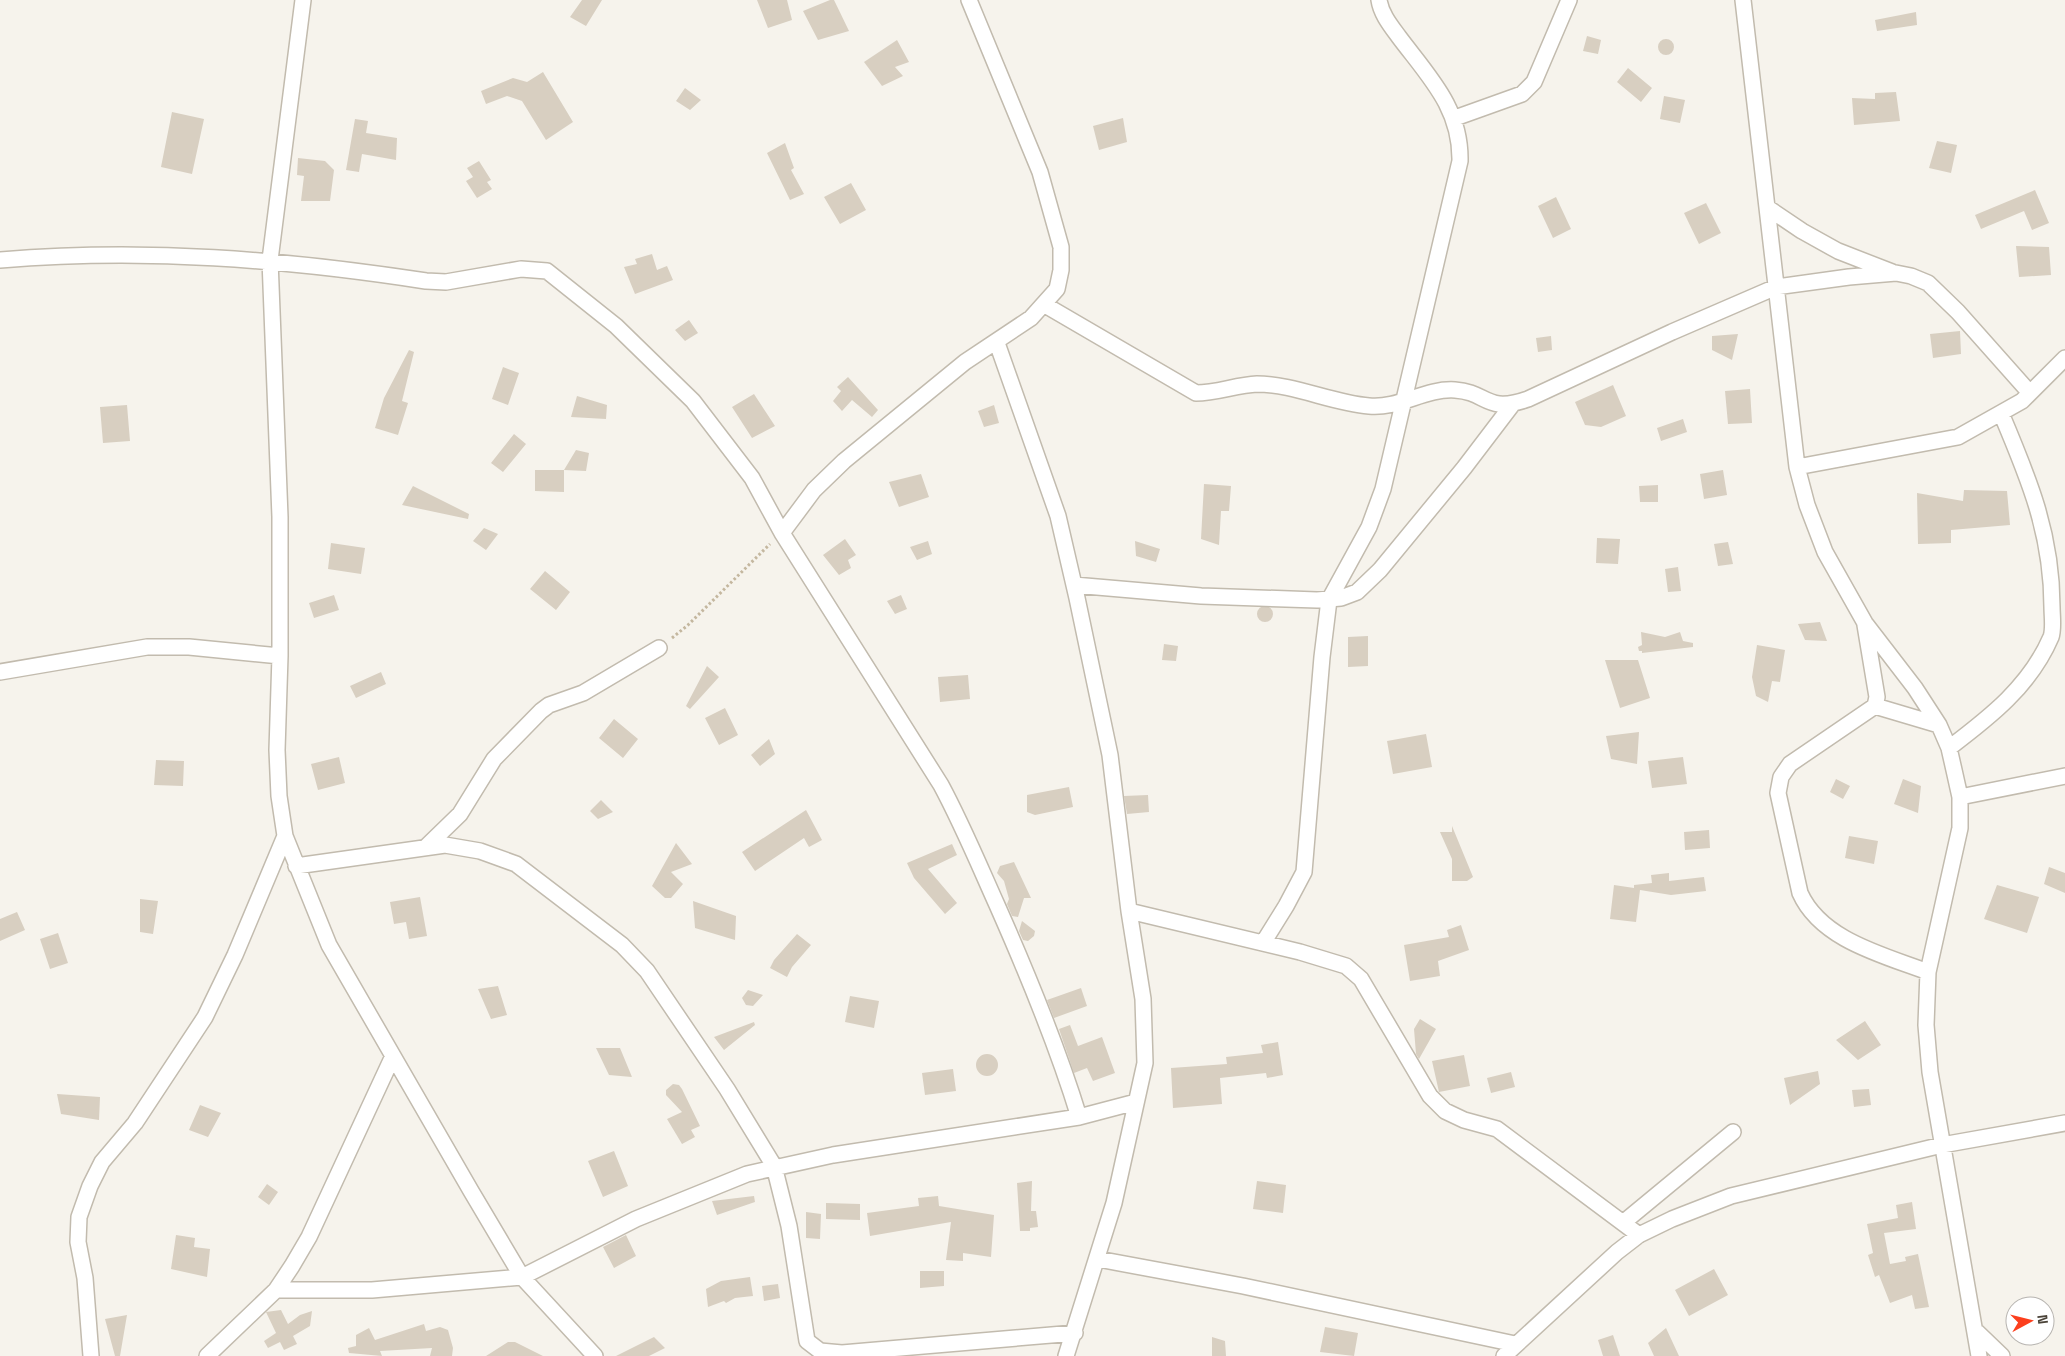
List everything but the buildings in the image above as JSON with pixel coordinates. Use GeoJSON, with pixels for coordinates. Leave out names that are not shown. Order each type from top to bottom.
{"type":"FeatureCollection","features":[{"type":"Feature","properties":{"kind":"street"},"geometry":{"type":"LineString","coordinates":[[303,0],[270,260],[280,517],[280,656],[277,750],[279,796],[285,836],[329,945],[522,1277],[595,1356]]}},
{"type":"Feature","properties":{"kind":"street"},"geometry":{"type":"LineString","coordinates":[[782,533],[814,490],[844,461],[965,362],[997,343],[1031,318],[1057,290],[1061,270],[1061,247],[1040,172],[970,0]]}},
{"type":"Feature","properties":{"kind":"street"},"geometry":{"type":"LineString","coordinates":[[1263,943],[1294,894],[1304,872],[1322,657],[1329,600],[1369,526],[1383,489],[1460,161],[1461,141],[1455,118],[1442,95],[1386,19],[1379,0]]}},
{"type":"Feature","properties":{"kind":"street"},"geometry":{"type":"LineString","coordinates":[[1455,118],[1522,94],[1534,82],[1569,0]]}},
{"type":"Feature","properties":{"kind":"street"},"geometry":{"type":"LineString","coordinates":[[1743,0],[1797,467],[1806,505],[1825,552],[1865,623],[1915,688],[1939,726],[1949,748],[1960,797],[1960,828],[1928,972],[1926,1025],[1930,1072],[1979,1356]]}},
{"type":"Feature","properties":{"kind":"street"},"geometry":{"type":"LineString","coordinates":[[1768,208],[1802,231],[1838,251],[1896,273],[1911,276],[1928,284],[1958,312],[2030,393]]}},
{"type":"Feature","properties":{"kind":"street"},"geometry":{"type":"LineString","coordinates":[[0,260],[55,255],[164,255],[270,260],[426,282],[446,282],[521,270],[540,270],[553,274],[616,326],[698,407],[752,478],[782,533],[941,785],[960,821],[1026,970],[1066,1076],[1079,1117]]}},
{"type":"Feature","properties":{"kind":"street"},"geometry":{"type":"LineString","coordinates":[[1045,305],[1196,393],[1213,393],[1256,384],[1369,406],[1390,406],[1403,401],[1454,390],[1465,392],[1499,406],[1512,405],[1776,287],[1896,273]]}},
{"type":"Feature","properties":{"kind":"street"},"geometry":{"type":"LineString","coordinates":[[997,343],[1058,516],[1074,585],[1115,784],[1129,911],[1143,999],[1146,1042],[1146,1063],[1114,1203],[1075,1333],[1066,1356]]}},
{"type":"Feature","properties":{"kind":"street"},"geometry":{"type":"LineString","coordinates":[[1797,467],[1958,438],[2022,401],[2065,358]]}},
{"type":"Feature","properties":{"kind":"street"},"geometry":{"type":"LineString","coordinates":[[1074,585],[1201,596],[1329,600],[1357,592],[1380,570],[1464,468],[1512,405]]}},
{"type":"Feature","properties":{"kind":"street"},"geometry":{"type":"LineString","coordinates":[[1949,748],[1991,716],[2031,675],[2052,635],[2052,586],[2045,533],[2024,466],[2001,414]]}},
{"type":"Feature","properties":{"kind":"street"},"geometry":{"type":"LineString","coordinates":[[1865,623],[1877,697],[1875,706],[1790,764],[1781,776],[1778,793],[1800,893],[1807,908],[1824,925],[1859,945],[1928,972]]}},
{"type":"Feature","properties":{"kind":"street"},"geometry":{"type":"LineString","coordinates":[[0,672],[147,647],[189,647],[280,656]]}},
{"type":"Feature","properties":{"kind":"street"},"geometry":{"type":"LineString","coordinates":[[426,847],[460,814],[494,759],[541,711],[549,705],[583,693],[660,648]]}},
{"type":"Feature","properties":{"kind":"street"},"geometry":{"type":"LineString","coordinates":[[1875,706],[1939,726]]}},
{"type":"Feature","properties":{"kind":"street"},"geometry":{"type":"LineString","coordinates":[[1960,797],[2065,776]]}},
{"type":"Feature","properties":{"kind":"street"},"geometry":{"type":"LineString","coordinates":[[91,1356],[85,1278],[78,1242],[78,1217],[102,1162],[135,1124],[205,1017],[235,955],[285,836]]}},
{"type":"Feature","properties":{"kind":"street"},"geometry":{"type":"LineString","coordinates":[[296,866],[445,845],[480,851],[516,864],[622,945],[647,971],[727,1089],[774,1166],[789,1226],[807,1341],[820,1351],[842,1353],[1075,1333]]}},
{"type":"Feature","properties":{"kind":"street"},"geometry":{"type":"LineString","coordinates":[[1129,911],[1263,943],[1346,966],[1361,979],[1430,1096],[1445,1110],[1464,1120],[1498,1129],[1640,1235]]}},
{"type":"Feature","properties":{"kind":"street"},"geometry":{"type":"LineString","coordinates":[[207,1356],[276,1290],[309,1236],[393,1056]]}},
{"type":"Feature","properties":{"kind":"street"},"geometry":{"type":"LineString","coordinates":[[276,1290],[372,1290],[522,1277],[636,1219],[747,1174],[774,1166],[1079,1117],[1136,1102]]}},
{"type":"Feature","properties":{"kind":"street"},"geometry":{"type":"LineString","coordinates":[[1504,1356],[1617,1252],[1640,1235],[1672,1219],[1731,1196],[1942,1145],[2065,1123]]}},
{"type":"Feature","properties":{"kind":"street"},"geometry":{"type":"LineString","coordinates":[[1624,1222],[1733,1132]]}},
{"type":"Feature","properties":{"kind":"street"},"geometry":{"type":"LineString","coordinates":[[1098,1258],[1243,1286],[1515,1344]]}},
{"type":"Feature","properties":{"kind":"street"},"geometry":{"type":"LineString","coordinates":[[1976,1332],[2002,1356]]}},
{"type":"Feature","properties":{"kind":"path"},"geometry":{"type":"LineString","coordinates":[[660,648],[688,625],[782,533]]}}]}
